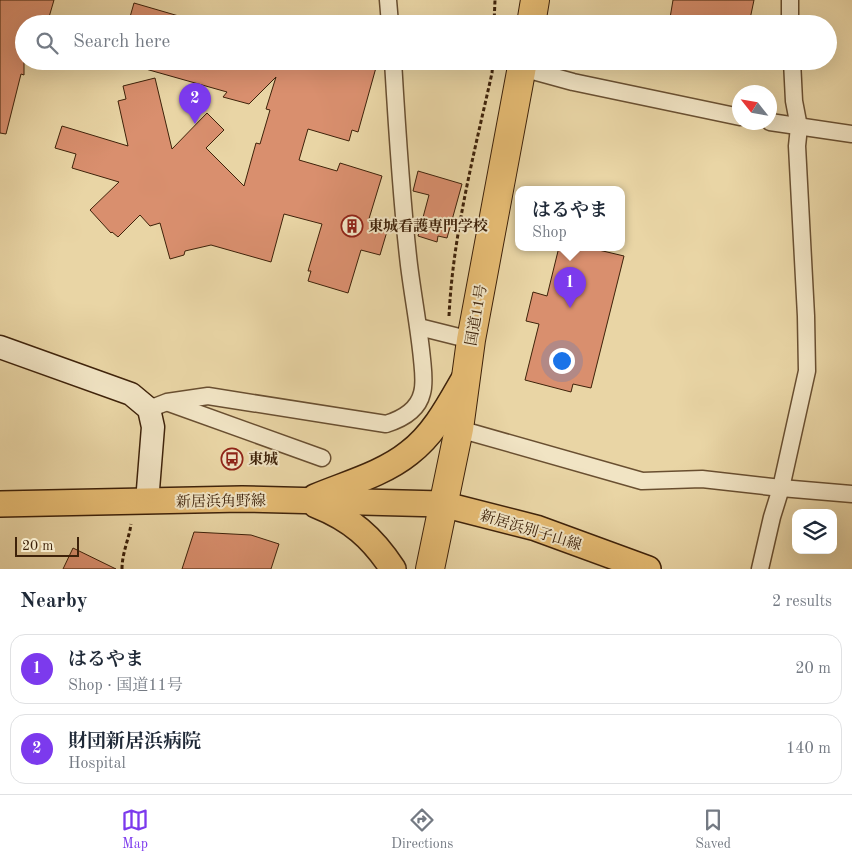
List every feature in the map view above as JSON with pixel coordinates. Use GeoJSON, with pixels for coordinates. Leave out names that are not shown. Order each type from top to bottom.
{"type":"FeatureCollection","features":[{"type":"Feature","properties":{"kind":"highway"},"geometry":{"type":"LineString","coordinates":[[532,15],[535,0]]}},
{"type":"Feature","properties":{"kind":"highway","name":"国道11号"},"geometry":{"type":"LineString","coordinates":[[430,569],[459,429],[471,340],[522,70]]}},
{"type":"Feature","properties":{"kind":"main road"},"geometry":{"type":"LineString","coordinates":[[306,501],[388,467],[410,453],[429,434],[447,409],[467,374]]}},
{"type":"Feature","properties":{"kind":"main road","name":"新居浜角野線"},"geometry":{"type":"LineString","coordinates":[[0,504],[242,499],[442,504]]}},
{"type":"Feature","properties":{"kind":"main road"},"geometry":{"type":"LineString","coordinates":[[306,501],[336,513],[355,526],[378,547],[393,569]]}},
{"type":"Feature","properties":{"kind":"main road","name":"新居浜別子山線"},"geometry":{"type":"LineString","coordinates":[[442,504],[536,528],[648,569]]}},
{"type":"Feature","properties":{"kind":"street"},"geometry":{"type":"LineString","coordinates":[[388,0],[389,15]]}},
{"type":"Feature","properties":{"kind":"street"},"geometry":{"type":"LineString","coordinates":[[790,0],[790,15]]}},
{"type":"Feature","properties":{"kind":"street"},"geometry":{"type":"LineString","coordinates":[[158,406],[208,396],[386,424],[400,420],[418,403],[422,393],[423,375],[399,155],[394,70]]}},
{"type":"Feature","properties":{"kind":"street"},"geometry":{"type":"LineString","coordinates":[[538,70],[573,82],[732,115]]}},
{"type":"Feature","properties":{"kind":"street"},"geometry":{"type":"LineString","coordinates":[[760,569],[781,488],[807,371],[797,146],[798,127],[792,70]]}},
{"type":"Feature","properties":{"kind":"street"},"geometry":{"type":"LineString","coordinates":[[777,123],[852,134]]}},
{"type":"Feature","properties":{"kind":"street"},"geometry":{"type":"LineString","coordinates":[[419,327],[471,340]]}},
{"type":"Feature","properties":{"kind":"street"},"geometry":{"type":"LineString","coordinates":[[0,347],[131,394],[158,406],[322,458]]}},
{"type":"Feature","properties":{"kind":"street"},"geometry":{"type":"LineString","coordinates":[[140,502],[152,427],[158,406]]}},
{"type":"Feature","properties":{"kind":"street"},"geometry":{"type":"LineString","coordinates":[[459,429],[642,481],[702,479],[852,494]]}},
{"type":"Feature","properties":{"kind":"path"},"geometry":{"type":"LineString","coordinates":[[494,15],[495,0]]}},
{"type":"Feature","properties":{"kind":"path"},"geometry":{"type":"LineString","coordinates":[[444,334],[449,319],[450,289],[463,198],[492,70]]}},
{"type":"Feature","properties":{"kind":"path"},"geometry":{"type":"LineString","coordinates":[[122,569],[122,557],[140,502]]}},
{"type":"Feature","properties":{"kind":"building"},"geometry":{"type":"Polygon","coordinates":[[[0,0],[54,0],[50,15],[15,15],[15,70],[24,70],[24,75],[21,74],[6,134],[0,133],[0,0]]]}},
{"type":"Feature","properties":{"kind":"building"},"geometry":{"type":"Polygon","coordinates":[[[673,0],[754,0],[751,15],[670,15],[673,0]]]}},
{"type":"Feature","properties":{"kind":"building"},"geometry":{"type":"Polygon","coordinates":[[[134,3],[175,15],[131,15],[134,3]]]}},
{"type":"Feature","properties":{"kind":"building"},"geometry":{"type":"Polygon","coordinates":[[[149,70],[375,70],[358,132],[352,130],[349,141],[308,129],[299,160],[337,171],[340,163],[382,176],[368,222],[388,228],[380,255],[361,250],[348,293],[308,281],[311,271],[308,271],[322,224],[284,214],[271,262],[211,245],[185,251],[184,255],[170,259],[160,223],[150,226],[140,215],[118,237],[111,233],[90,210],[119,182],[72,168],[76,154],[55,148],[62,126],[128,146],[118,101],[126,99],[123,86],[155,78],[172,149],[207,113],[224,130],[206,148],[244,186],[256,143],[260,144],[270,110],[266,109],[276,77],[249,104],[223,97],[227,92],[149,70]]]}},
{"type":"Feature","properties":{"kind":"building"},"geometry":{"type":"Polygon","coordinates":[[[418,171],[462,184],[447,238],[438,236],[437,242],[418,236],[429,195],[413,191],[418,171]]]}},
{"type":"Feature","properties":{"kind":"building"},"geometry":{"type":"Polygon","coordinates":[[[558,251],[603,251],[624,256],[591,388],[573,384],[571,392],[525,380],[539,324],[526,321],[533,292],[547,296],[558,251]]]}},
{"type":"Feature","properties":{"kind":"building"},"geometry":{"type":"Polygon","coordinates":[[[194,532],[251,535],[279,544],[271,569],[182,569],[194,532]]]}},
{"type":"Feature","properties":{"kind":"building"},"geometry":{"type":"Polygon","coordinates":[[[73,548],[116,569],[63,569],[73,548]]]}},
{"type":"Feature","properties":{"kind":"place","name":"財団新居浜病院"},"geometry":{"type":"Point","coordinates":[195,124]}},
{"type":"Feature","properties":{"kind":"place","name":"東城看護専門学校"},"geometry":{"type":"Point","coordinates":[352,226]}},
{"type":"Feature","properties":{"kind":"place","name":"はるやま"},"geometry":{"type":"Point","coordinates":[570,308]}},
{"type":"Feature","properties":{"kind":"place","name":"東城"},"geometry":{"type":"Point","coordinates":[232,459]}}]}
